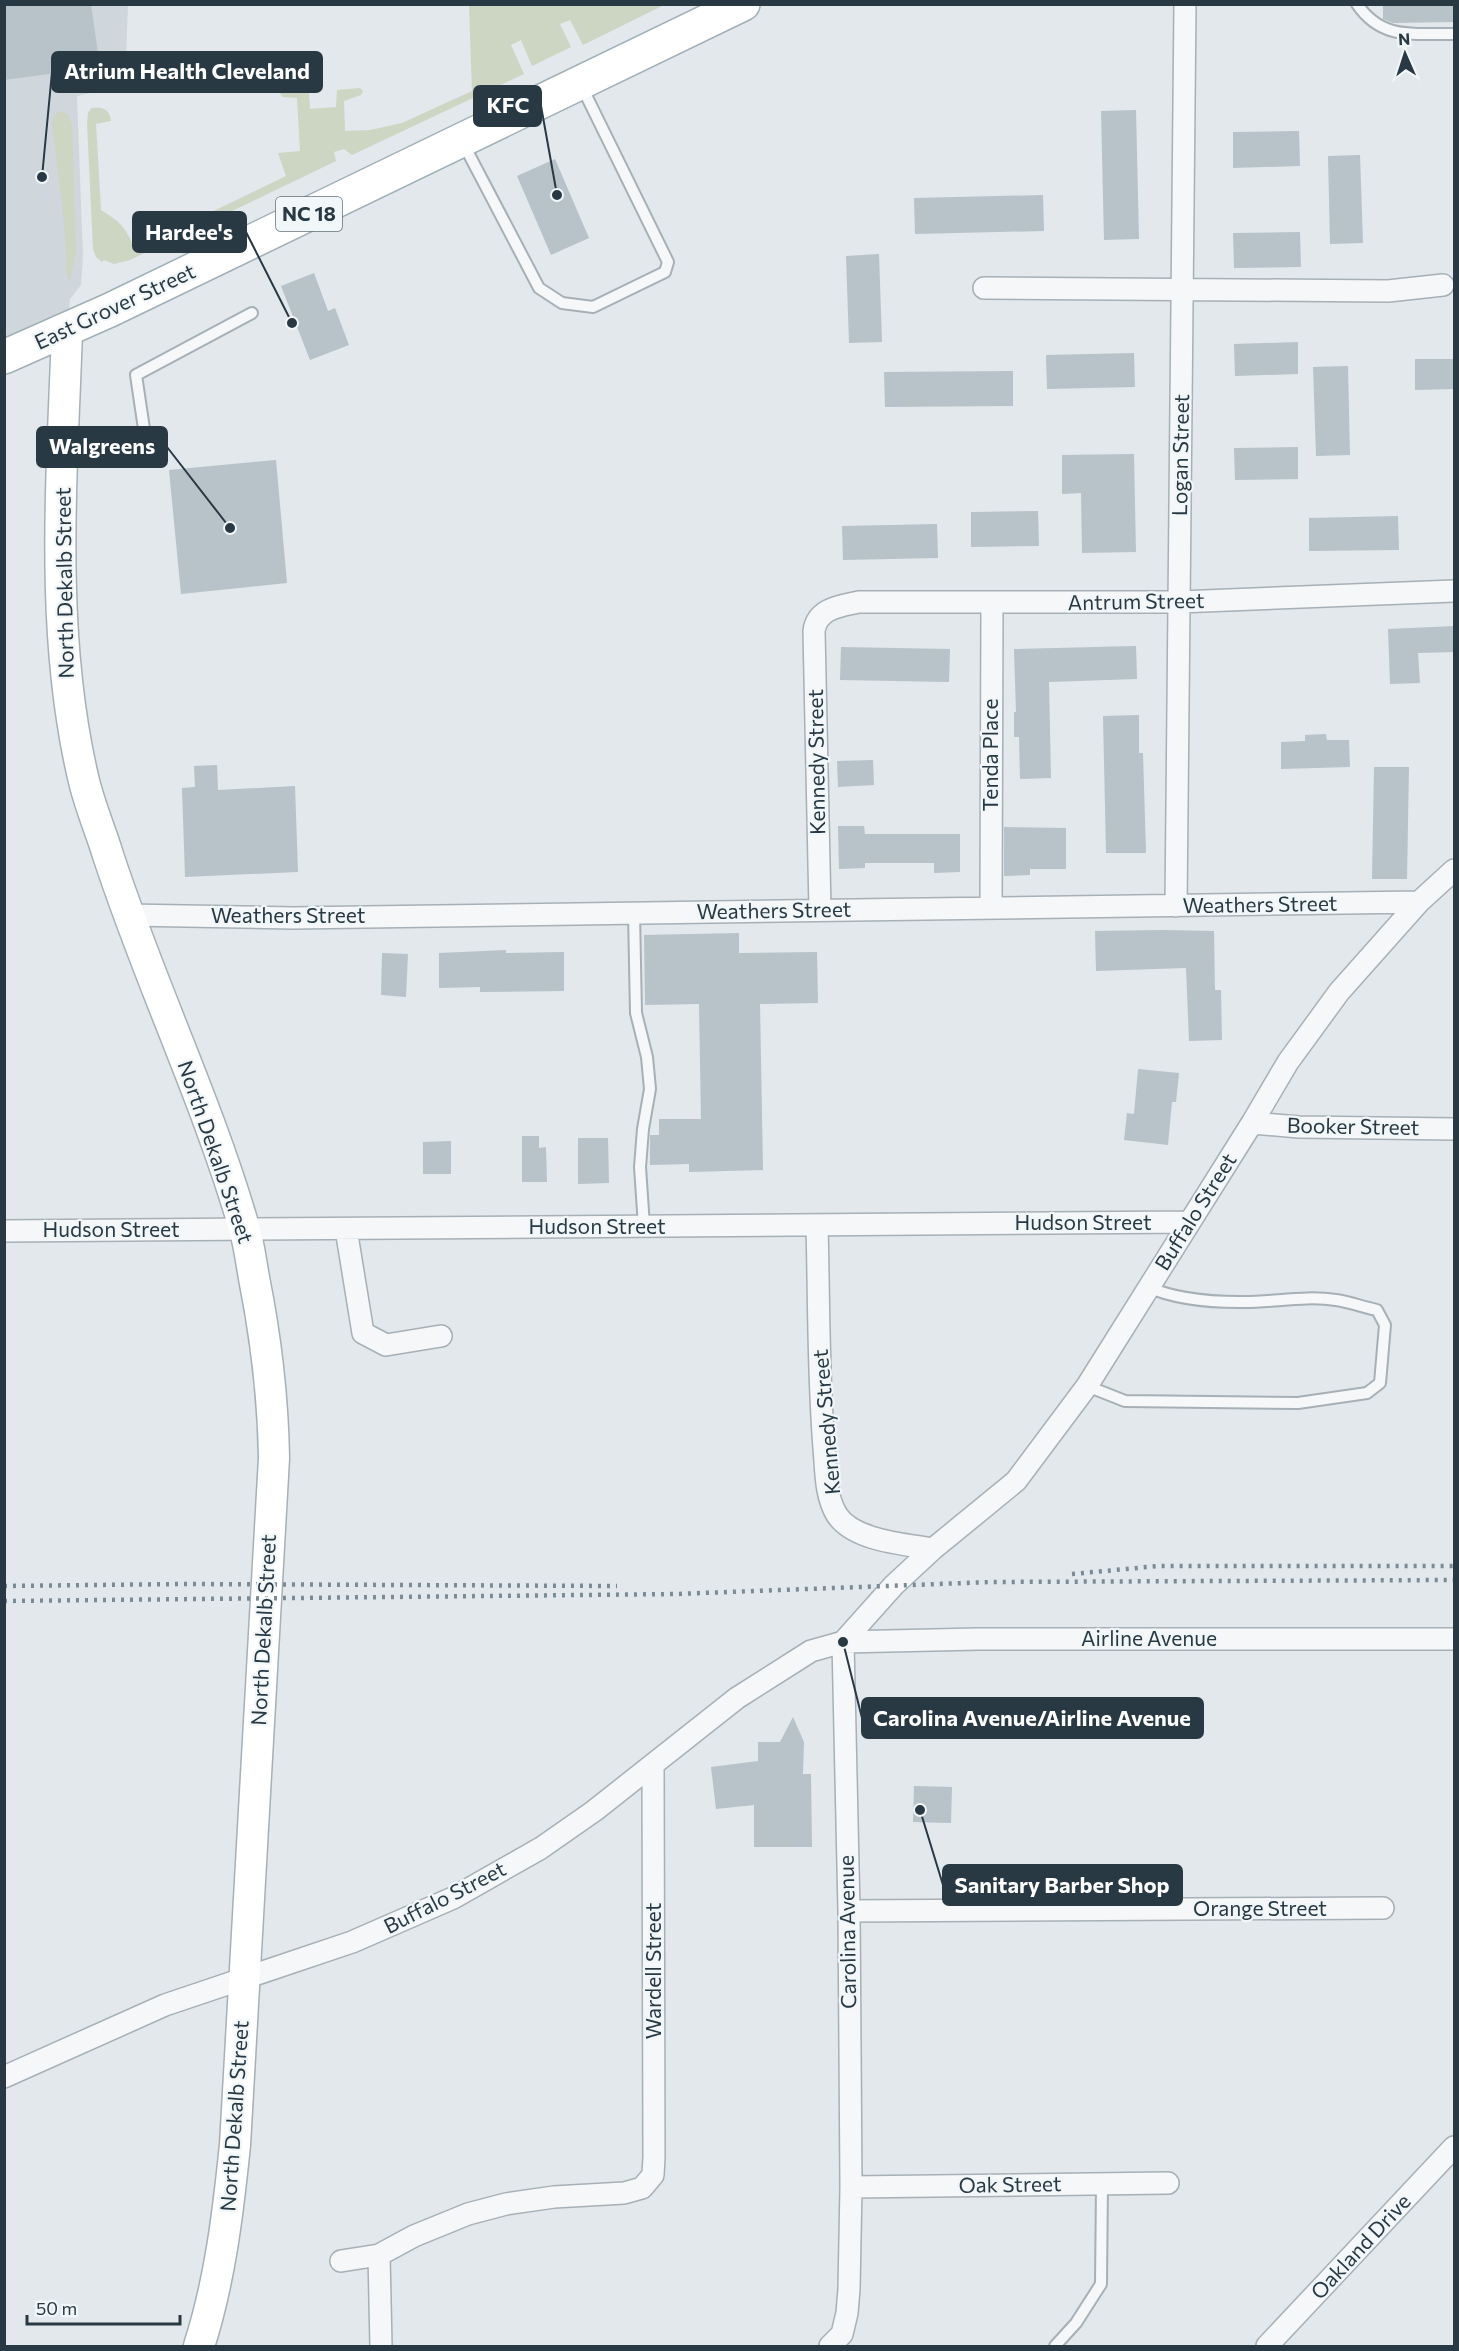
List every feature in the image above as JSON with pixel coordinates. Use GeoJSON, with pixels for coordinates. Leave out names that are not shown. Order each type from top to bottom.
{"type":"FeatureCollection","features":[{"type":"Feature","properties":{"kind":"main road","name":"East Grover Street"},"geometry":{"type":"LineString","coordinates":[[4,357],[67,331],[734,6]]}},
{"type":"Feature","properties":{"kind":"main road","name":"North Dekalb Street"},"geometry":{"type":"LineString","coordinates":[[67,331],[61,535],[63,641],[67,685],[84,779],[128,915],[211,1128],[245,1229],[268,1361],[273,1405],[274,1458],[235,2145],[226,2229],[208,2318],[199,2346]]}},
{"type":"Feature","properties":{"kind":"street","name":"Logan Street"},"geometry":{"type":"LineString","coordinates":[[1176,906],[1185,4]]}},
{"type":"Feature","properties":{"kind":"street"},"geometry":{"type":"LineString","coordinates":[[984,288],[1388,291],[1443,285]]}},
{"type":"Feature","properties":{"kind":"street","name":"Antrum Street"},"geometry":{"type":"LineString","coordinates":[[821,615],[842,605],[859,602],[1179,602],[1455,591]]}},
{"type":"Feature","properties":{"kind":"street","name":"Tenda Place"},"geometry":{"type":"LineString","coordinates":[[990,908],[992,603]]}},
{"type":"Feature","properties":{"kind":"street","name":"Kennedy Street"},"geometry":{"type":"LineString","coordinates":[[820,910],[814,631],[815,623],[821,615]]}},
{"type":"Feature","properties":{"kind":"street","name":"Buffalo Street"},"geometry":{"type":"LineString","coordinates":[[933,1549],[1016,1481],[1087,1386],[1288,1062],[1340,992],[1419,902],[1455,870]]}},
{"type":"Feature","properties":{"kind":"street","name":"Weathers Street"},"geometry":{"type":"LineString","coordinates":[[128,915],[293,918],[1419,902]]}},
{"type":"Feature","properties":{"kind":"street","name":"Booker Street"},"geometry":{"type":"LineString","coordinates":[[1252,1123],[1299,1127],[1455,1129]]}},
{"type":"Feature","properties":{"kind":"street","name":"Hudson Street"},"geometry":{"type":"LineString","coordinates":[[4,1231],[1189,1222]]}},
{"type":"Feature","properties":{"kind":"street","name":"Kennedy Street"},"geometry":{"type":"LineString","coordinates":[[817,1225],[822,1419],[830,1497],[837,1515],[853,1530],[887,1541],[933,1549]]}},
{"type":"Feature","properties":{"kind":"street"},"geometry":{"type":"LineString","coordinates":[[346,1229],[363,1333],[386,1345],[441,1336]]}},
{"type":"Feature","properties":{"kind":"street"},"geometry":{"type":"LineString","coordinates":[[843,1642],[894,1585],[933,1549]]}},
{"type":"Feature","properties":{"kind":"street","name":"Airline Avenue"},"geometry":{"type":"LineString","coordinates":[[843,1642],[978,1639],[1455,1639]]}},
{"type":"Feature","properties":{"kind":"street","name":"Buffalo Street"},"geometry":{"type":"LineString","coordinates":[[4,2077],[165,2005],[352,1942],[453,1898],[542,1848],[653,1766],[736,1698],[811,1651],[843,1642]]}},
{"type":"Feature","properties":{"kind":"street","name":"Carolina Avenue"},"geometry":{"type":"LineString","coordinates":[[830,2346],[842,2334],[847,2313],[851,2187],[849,1911],[843,1642]]}},
{"type":"Feature","properties":{"kind":"street","name":"Wardell Street"},"geometry":{"type":"LineString","coordinates":[[379,2255],[414,2236],[468,2214],[506,2204],[554,2197],[624,2193],[642,2188],[652,2175],[654,2157],[653,1766]]}},
{"type":"Feature","properties":{"kind":"street","name":"Orange Street"},"geometry":{"type":"LineString","coordinates":[[849,1911],[1383,1908]]}},
{"type":"Feature","properties":{"kind":"street","name":"Oakland Drive"},"geometry":{"type":"LineString","coordinates":[[1267,2346],[1455,2147]]}},
{"type":"Feature","properties":{"kind":"street","name":"Oak Street"},"geometry":{"type":"LineString","coordinates":[[851,2187],[1168,2183]]}},
{"type":"Feature","properties":{"kind":"street"},"geometry":{"type":"LineString","coordinates":[[342,2261],[379,2255],[381,2346]]}},
{"type":"Feature","properties":{"kind":"lane"},"geometry":{"type":"LineString","coordinates":[[1358,4],[1365,15],[1385,30],[1399,33],[1455,34]]}},
{"type":"Feature","properties":{"kind":"lane"},"geometry":{"type":"LineString","coordinates":[[462,140],[539,288],[562,303],[593,307],[665,272],[668,262],[580,83]]}},
{"type":"Feature","properties":{"kind":"lane"},"geometry":{"type":"LineString","coordinates":[[147,449],[136,375],[252,313]]}},
{"type":"Feature","properties":{"kind":"lane"},"geometry":{"type":"LineString","coordinates":[[634,913],[636,1013],[647,1057],[650,1089],[643,1129],[640,1167],[644,1226]]}},
{"type":"Feature","properties":{"kind":"lane"},"geometry":{"type":"LineString","coordinates":[[1087,1386],[1125,1401],[1298,1403],[1367,1393],[1380,1383],[1385,1325],[1377,1310],[1336,1300],[1292,1299],[1239,1302],[1203,1299],[1162,1293],[1148,1287]]}},
{"type":"Feature","properties":{"kind":"lane"},"geometry":{"type":"LineString","coordinates":[[1055,2346],[1076,2323],[1101,2284],[1102,2184]]}},
{"type":"Feature","properties":{"kind":"shaded area"},"geometry":{"type":"Polygon","coordinates":[[[5,5],[128,5],[125,85],[77,96],[83,257],[81,285],[70,299],[67,331],[5,357],[5,5]]]}},
{"type":"Feature","properties":{"kind":"green space"},"geometry":{"type":"Polygon","coordinates":[[[469,5],[664,5],[583,45],[570,20],[560,24],[571,47],[532,66],[521,40],[511,45],[524,74],[352,155],[344,149],[334,152],[336,161],[130,260],[114,264],[104,260],[102,262],[96,257],[93,249],[87,123],[91,108],[105,109],[111,121],[96,124],[101,210],[122,226],[135,249],[286,176],[278,153],[300,151],[297,98],[283,97],[280,94],[281,91],[306,90],[309,93],[310,109],[336,107],[337,90],[360,88],[363,91],[361,95],[344,101],[345,131],[370,130],[402,123],[472,91],[469,5]]]}},
{"type":"Feature","properties":{"kind":"green space"},"geometry":{"type":"Polygon","coordinates":[[[63,112],[69,115],[72,125],[76,252],[70,281],[67,276],[65,233],[52,122],[56,113],[63,112]]]}},
{"type":"Feature","properties":{"kind":"building"},"geometry":{"type":"Polygon","coordinates":[[[4,4],[91,4],[100,67],[4,80],[4,4]]]}},
{"type":"Feature","properties":{"kind":"building"},"geometry":{"type":"Polygon","coordinates":[[[1383,4],[1455,4],[1455,22],[1393,23],[1383,19],[1383,4]]]}},
{"type":"Feature","properties":{"kind":"building"},"geometry":{"type":"Polygon","coordinates":[[[1136,110],[1139,239],[1104,240],[1101,111],[1136,110]]]}},
{"type":"Feature","properties":{"kind":"building"},"geometry":{"type":"Polygon","coordinates":[[[1299,131],[1300,166],[1233,168],[1233,132],[1299,131]]]}},
{"type":"Feature","properties":{"kind":"building"},"geometry":{"type":"Polygon","coordinates":[[[1360,155],[1363,243],[1330,244],[1328,156],[1360,155]]]}},
{"type":"Feature","properties":{"kind":"building"},"geometry":{"type":"Polygon","coordinates":[[[555,159],[589,238],[551,255],[517,176],[555,159]]]}},
{"type":"Feature","properties":{"kind":"building"},"geometry":{"type":"Polygon","coordinates":[[[1043,195],[1044,231],[915,234],[914,198],[1043,195]]]}},
{"type":"Feature","properties":{"kind":"building"},"geometry":{"type":"Polygon","coordinates":[[[1300,232],[1301,267],[1234,268],[1233,233],[1300,232]]]}},
{"type":"Feature","properties":{"kind":"building"},"geometry":{"type":"Polygon","coordinates":[[[879,254],[882,342],[849,343],[846,256],[879,254]]]}},
{"type":"Feature","properties":{"kind":"building"},"geometry":{"type":"Polygon","coordinates":[[[314,273],[328,311],[335,308],[349,345],[310,360],[281,286],[314,273]]]}},
{"type":"Feature","properties":{"kind":"building"},"geometry":{"type":"Polygon","coordinates":[[[1298,342],[1298,374],[1235,376],[1234,344],[1298,342]]]}},
{"type":"Feature","properties":{"kind":"building"},"geometry":{"type":"Polygon","coordinates":[[[1134,353],[1135,387],[1047,389],[1046,355],[1134,353]]]}},
{"type":"Feature","properties":{"kind":"building"},"geometry":{"type":"Polygon","coordinates":[[[1415,359],[1454,359],[1454,389],[1415,390],[1415,359]]]}},
{"type":"Feature","properties":{"kind":"building"},"geometry":{"type":"Polygon","coordinates":[[[1348,366],[1350,455],[1316,456],[1313,367],[1348,366]]]}},
{"type":"Feature","properties":{"kind":"building"},"geometry":{"type":"Polygon","coordinates":[[[1013,371],[1013,406],[885,407],[884,372],[1013,371]]]}},
{"type":"Feature","properties":{"kind":"building"},"geometry":{"type":"Polygon","coordinates":[[[1298,447],[1298,479],[1235,480],[1234,448],[1298,447]]]}},
{"type":"Feature","properties":{"kind":"building"},"geometry":{"type":"Polygon","coordinates":[[[1134,454],[1136,552],[1082,553],[1081,493],[1062,494],[1062,455],[1134,454]]]}},
{"type":"Feature","properties":{"kind":"building"},"geometry":{"type":"Polygon","coordinates":[[[276,460],[287,583],[181,594],[169,470],[276,460]]]}},
{"type":"Feature","properties":{"kind":"building"},"geometry":{"type":"Polygon","coordinates":[[[1038,511],[1039,546],[971,547],[971,512],[1038,511]]]}},
{"type":"Feature","properties":{"kind":"building"},"geometry":{"type":"Polygon","coordinates":[[[1398,516],[1399,550],[1309,551],[1309,518],[1398,516]]]}},
{"type":"Feature","properties":{"kind":"building"},"geometry":{"type":"Polygon","coordinates":[[[937,524],[938,558],[843,560],[842,526],[937,524]]]}},
{"type":"Feature","properties":{"kind":"building"},"geometry":{"type":"Polygon","coordinates":[[[1455,626],[1455,652],[1418,653],[1420,683],[1390,684],[1388,629],[1455,626]]]}},
{"type":"Feature","properties":{"kind":"building"},"geometry":{"type":"Polygon","coordinates":[[[1136,646],[1137,679],[1049,682],[1051,778],[1020,779],[1019,737],[1014,737],[1014,712],[1016,712],[1014,649],[1136,646]]]}},
{"type":"Feature","properties":{"kind":"building"},"geometry":{"type":"Polygon","coordinates":[[[841,647],[950,649],[949,682],[840,680],[841,647]]]}},
{"type":"Feature","properties":{"kind":"building"},"geometry":{"type":"Polygon","coordinates":[[[1139,715],[1139,753],[1143,753],[1146,853],[1106,853],[1103,716],[1139,715]]]}},
{"type":"Feature","properties":{"kind":"building"},"geometry":{"type":"Polygon","coordinates":[[[1326,734],[1327,740],[1349,740],[1350,767],[1281,769],[1281,742],[1305,741],[1305,735],[1326,734]]]}},
{"type":"Feature","properties":{"kind":"building"},"geometry":{"type":"Polygon","coordinates":[[[873,760],[874,785],[838,787],[837,761],[873,760]]]}},
{"type":"Feature","properties":{"kind":"building"},"geometry":{"type":"Polygon","coordinates":[[[217,765],[218,790],[295,786],[298,872],[185,877],[182,788],[195,787],[194,766],[217,765]]]}},
{"type":"Feature","properties":{"kind":"building"},"geometry":{"type":"Polygon","coordinates":[[[1374,767],[1409,767],[1407,879],[1372,879],[1374,767]]]}},
{"type":"Feature","properties":{"kind":"building"},"geometry":{"type":"Polygon","coordinates":[[[838,826],[864,826],[865,834],[960,834],[960,872],[934,873],[934,863],[865,863],[865,868],[839,869],[838,826]]]}},
{"type":"Feature","properties":{"kind":"building"},"geometry":{"type":"Polygon","coordinates":[[[1004,827],[1066,828],[1066,869],[1030,869],[1030,875],[1004,876],[1004,827]]]}},
{"type":"Feature","properties":{"kind":"building"},"geometry":{"type":"Polygon","coordinates":[[[1095,931],[1214,931],[1215,990],[1221,990],[1222,1040],[1189,1041],[1186,968],[1096,971],[1095,931]]]}},
{"type":"Feature","properties":{"kind":"building"},"geometry":{"type":"Polygon","coordinates":[[[739,933],[739,953],[817,952],[818,1003],[760,1004],[763,1170],[689,1172],[689,1164],[650,1165],[650,1135],[659,1135],[659,1119],[701,1119],[699,1004],[645,1005],[644,935],[739,933]]]}},
{"type":"Feature","properties":{"kind":"building"},"geometry":{"type":"Polygon","coordinates":[[[506,950],[506,953],[564,952],[564,991],[480,992],[480,987],[439,988],[439,953],[506,950]]]}},
{"type":"Feature","properties":{"kind":"building"},"geometry":{"type":"Polygon","coordinates":[[[382,953],[408,954],[406,997],[381,995],[382,953]]]}},
{"type":"Feature","properties":{"kind":"building"},"geometry":{"type":"Polygon","coordinates":[[[1138,1069],[1179,1073],[1176,1102],[1172,1102],[1168,1145],[1124,1140],[1127,1113],[1134,1114],[1138,1069]]]}},
{"type":"Feature","properties":{"kind":"building"},"geometry":{"type":"Polygon","coordinates":[[[522,1136],[539,1136],[539,1148],[546,1147],[547,1182],[522,1182],[522,1136]]]}},
{"type":"Feature","properties":{"kind":"building"},"geometry":{"type":"Polygon","coordinates":[[[578,1138],[608,1138],[609,1183],[578,1184],[578,1138]]]}},
{"type":"Feature","properties":{"kind":"building"},"geometry":{"type":"Polygon","coordinates":[[[451,1141],[451,1174],[423,1174],[423,1142],[451,1141]]]}},
{"type":"Feature","properties":{"kind":"building"},"geometry":{"type":"Polygon","coordinates":[[[793,1717],[804,1742],[803,1774],[811,1774],[812,1847],[754,1847],[754,1805],[716,1809],[711,1767],[758,1761],[758,1742],[780,1742],[793,1717]]]}},
{"type":"Feature","properties":{"kind":"building"},"geometry":{"type":"Polygon","coordinates":[[[914,1786],[952,1787],[951,1823],[913,1822],[914,1786]]]}},
{"type":"Feature","properties":{"kind":"railway"},"geometry":{"type":"LineString","coordinates":[[1072,1574],[1158,1566],[1454,1566]]}},
{"type":"Feature","properties":{"kind":"railway"},"geometry":{"type":"LineString","coordinates":[[4,1601],[676,1594],[991,1582],[1454,1580]]}},
{"type":"Feature","properties":{"kind":"railway"},"geometry":{"type":"LineString","coordinates":[[4,1586],[184,1584],[617,1586]]}},
{"type":"Feature","properties":{"kind":"place","name":"Atrium Health Cleveland"},"geometry":{"type":"Point","coordinates":[42,177]}},
{"type":"Feature","properties":{"kind":"place","name":"KFC"},"geometry":{"type":"Point","coordinates":[557,195]}},
{"type":"Feature","properties":{"kind":"place","name":"Hardee's"},"geometry":{"type":"Point","coordinates":[292,323]}},
{"type":"Feature","properties":{"kind":"place","name":"Walgreens"},"geometry":{"type":"Point","coordinates":[230,528]}},
{"type":"Feature","properties":{"kind":"place","name":"Carolina Avenue/Airline Avenue"},"geometry":{"type":"Point","coordinates":[843,1642]}},
{"type":"Feature","properties":{"kind":"place","name":"Sanitary Barber Shop"},"geometry":{"type":"Point","coordinates":[920,1810]}}]}
